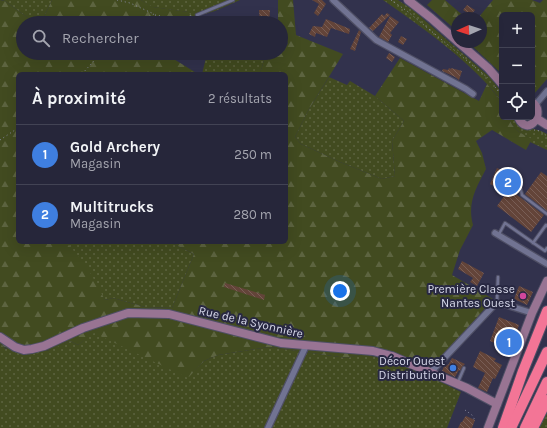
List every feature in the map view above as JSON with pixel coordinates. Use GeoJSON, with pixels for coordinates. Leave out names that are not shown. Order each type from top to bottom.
{"type":"FeatureCollection","features":[{"type":"Feature","properties":{"kind":"highway"},"geometry":{"type":"LineString","coordinates":[[503,428],[523,371],[547,311]]}},
{"type":"Feature","properties":{"kind":"highway"},"geometry":{"type":"LineString","coordinates":[[511,428],[547,352]]}},
{"type":"Feature","properties":{"kind":"highway"},"geometry":{"type":"LineString","coordinates":[[525,428],[547,382]]}},
{"type":"Feature","properties":{"kind":"highway"},"geometry":{"type":"LineString","coordinates":[[533,428],[547,400]]}},
{"type":"Feature","properties":{"kind":"street"},"geometry":{"type":"LineString","coordinates":[[333,0],[376,40],[473,94]]}},
{"type":"Feature","properties":{"kind":"street"},"geometry":{"type":"LineString","coordinates":[[408,0],[451,36]]}},
{"type":"Feature","properties":{"kind":"street"},"geometry":{"type":"LineString","coordinates":[[464,48],[488,68],[498,85]]}},
{"type":"Feature","properties":{"kind":"street"},"geometry":{"type":"LineString","coordinates":[[535,102],[547,91]]}},
{"type":"Feature","properties":{"kind":"street"},"geometry":{"type":"LineString","coordinates":[[520,120],[522,123],[529,125],[537,123],[541,117],[540,109],[535,104]]}},
{"type":"Feature","properties":{"kind":"street"},"geometry":{"type":"LineString","coordinates":[[539,120],[547,125]]}},
{"type":"Feature","properties":{"kind":"street"},"geometry":{"type":"LineString","coordinates":[[497,234],[547,264]]}},
{"type":"Feature","properties":{"kind":"street"},"geometry":{"type":"LineString","coordinates":[[488,428],[532,313],[547,281]]}},
{"type":"Feature","properties":{"kind":"street"},"geometry":{"type":"LineString","coordinates":[[431,372],[497,302],[532,313]]}},
{"type":"Feature","properties":{"kind":"street","name":"Rue de la Syonnière"},"geometry":{"type":"LineString","coordinates":[[0,338],[15,347],[24,350],[32,349],[44,346],[83,328],[128,313],[169,314],[281,343],[373,351],[392,356],[431,372],[497,404]]}},
{"type":"Feature","properties":{"kind":"street"},"geometry":{"type":"LineString","coordinates":[[268,428],[306,346]]}},
{"type":"Feature","properties":{"kind":"lane"},"geometry":{"type":"LineString","coordinates":[[197,15],[233,0]]}},
{"type":"Feature","properties":{"kind":"lane"},"geometry":{"type":"LineString","coordinates":[[520,187],[522,195],[547,214]]}},
{"type":"Feature","properties":{"kind":"lane"},"geometry":{"type":"LineString","coordinates":[[497,234],[506,223],[545,251],[547,248]]}},
{"type":"Feature","properties":{"kind":"lane"},"geometry":{"type":"LineString","coordinates":[[533,243],[546,225],[547,226]]}},
{"type":"Feature","properties":{"kind":"lane"},"geometry":{"type":"LineString","coordinates":[[497,302],[496,297],[498,278]]}},
{"type":"Feature","properties":{"kind":"lane"},"geometry":{"type":"LineString","coordinates":[[457,384],[464,368]]}},
{"type":"Feature","properties":{"kind":"path"},"geometry":{"type":"LineString","coordinates":[[117,0],[154,14],[164,16]]}},
{"type":"Feature","properties":{"kind":"path"},"geometry":{"type":"LineString","coordinates":[[130,4],[131,0]]}},
{"type":"Feature","properties":{"kind":"path"},"geometry":{"type":"LineString","coordinates":[[391,0],[408,11],[490,80]]}},
{"type":"Feature","properties":{"kind":"path"},"geometry":{"type":"LineString","coordinates":[[150,16],[154,14]]}},
{"type":"Feature","properties":{"kind":"path"},"geometry":{"type":"LineString","coordinates":[[192,16],[197,15]]}},
{"type":"Feature","properties":{"kind":"path"},"geometry":{"type":"LineString","coordinates":[[84,72],[95,60]]}},
{"type":"Feature","properties":{"kind":"path"},"geometry":{"type":"LineString","coordinates":[[0,140],[16,129]]}},
{"type":"Feature","properties":{"kind":"path"},"geometry":{"type":"LineString","coordinates":[[465,410],[472,415],[475,420]]}},
{"type":"Feature","properties":{"kind":"green space"},"geometry":{"type":"Polygon","coordinates":[[[0,0],[5,1],[25,16],[16,16],[16,60],[175,60],[195,72],[16,72],[16,244],[68,244],[86,265],[105,300],[113,298],[145,307],[172,308],[194,254],[174,244],[288,244],[288,72],[261,72],[264,60],[288,60],[288,16],[278,16],[278,0],[293,0],[296,35],[343,54],[309,109],[295,137],[301,144],[382,179],[395,176],[392,141],[404,121],[375,96],[400,58],[479,101],[487,84],[499,98],[499,120],[510,120],[515,128],[532,139],[526,150],[492,130],[476,141],[482,153],[486,169],[476,189],[472,203],[471,217],[473,225],[460,250],[452,275],[493,299],[427,375],[394,362],[365,354],[347,358],[269,347],[218,355],[204,361],[188,378],[94,333],[78,345],[70,341],[44,352],[35,354],[18,353],[9,350],[0,344],[0,0]]]}},
{"type":"Feature","properties":{"kind":"green space"},"geometry":{"type":"Polygon","coordinates":[[[2,0],[52,0],[44,16],[25,16],[2,0]]]}},
{"type":"Feature","properties":{"kind":"green space"},"geometry":{"type":"Polygon","coordinates":[[[52,0],[141,0],[153,7],[189,12],[190,16],[44,16],[52,0]]]}},
{"type":"Feature","properties":{"kind":"green space"},"geometry":{"type":"Polygon","coordinates":[[[141,0],[240,0],[215,11],[198,16],[190,16],[188,12],[152,7],[141,0]]]}},
{"type":"Feature","properties":{"kind":"green space"},"geometry":{"type":"Polygon","coordinates":[[[383,0],[398,0],[413,10],[451,43],[451,48],[457,48],[491,78],[499,89],[499,98],[477,74],[431,34],[383,0]]]}},
{"type":"Feature","properties":{"kind":"green space"},"geometry":{"type":"Polygon","coordinates":[[[432,0],[445,0],[459,12],[451,12],[451,26],[427,5],[432,0]]]}},
{"type":"Feature","properties":{"kind":"green space"},"geometry":{"type":"Polygon","coordinates":[[[493,0],[532,0],[540,3],[543,0],[547,0],[547,79],[535,93],[535,12],[499,12],[499,71],[474,48],[487,48],[487,12],[483,12],[493,0]]]}},
{"type":"Feature","properties":{"kind":"green space"},"geometry":{"type":"Polygon","coordinates":[[[206,60],[264,60],[261,72],[202,72],[206,60]]]}},
{"type":"Feature","properties":{"kind":"green space"},"geometry":{"type":"Polygon","coordinates":[[[329,77],[347,85],[350,81],[375,96],[404,121],[392,141],[395,176],[382,179],[301,144],[295,137],[309,109],[329,77]]]}},
{"type":"Feature","properties":{"kind":"green space"},"geometry":{"type":"Polygon","coordinates":[[[516,120],[517,123],[521,125],[547,134],[547,150],[530,142],[531,139],[514,128],[510,121],[516,120]]]}},
{"type":"Feature","properties":{"kind":"green space"},"geometry":{"type":"Polygon","coordinates":[[[67,244],[174,244],[194,254],[172,308],[145,307],[113,298],[105,300],[67,244]]]}},
{"type":"Feature","properties":{"kind":"green space"},"geometry":{"type":"Polygon","coordinates":[[[94,332],[188,377],[204,361],[218,355],[269,347],[347,358],[364,354],[394,362],[427,375],[461,392],[447,428],[0,428],[0,344],[6,349],[47,351],[70,341],[78,345],[94,332]]]}},
{"type":"Feature","properties":{"kind":"green space"},"geometry":{"type":"Polygon","coordinates":[[[547,407],[547,428],[536,428],[547,407]]]}},
{"type":"Feature","properties":{"kind":"building"},"geometry":{"type":"Polygon","coordinates":[[[312,0],[322,0],[326,4],[318,16],[314,13],[319,4],[312,0]]]}},
{"type":"Feature","properties":{"kind":"building"},"geometry":{"type":"Polygon","coordinates":[[[467,5],[475,10],[473,12],[466,12],[463,10],[467,5]]]}},
{"type":"Feature","properties":{"kind":"building"},"geometry":{"type":"Polygon","coordinates":[[[259,10],[270,10],[270,16],[259,16],[259,10]]]}},
{"type":"Feature","properties":{"kind":"building"},"geometry":{"type":"Polygon","coordinates":[[[387,13],[390,15],[373,31],[369,28],[382,14],[384,16],[387,13]]]}},
{"type":"Feature","properties":{"kind":"building"},"geometry":{"type":"Polygon","coordinates":[[[390,16],[399,22],[390,33],[392,35],[388,42],[379,37],[390,16]]]}},
{"type":"Feature","properties":{"kind":"building"},"geometry":{"type":"Polygon","coordinates":[[[326,19],[350,29],[349,34],[331,28],[327,37],[316,33],[315,37],[309,34],[313,26],[322,27],[326,19]]]}},
{"type":"Feature","properties":{"kind":"building"},"geometry":{"type":"Polygon","coordinates":[[[359,30],[361,32],[355,51],[350,49],[359,30]]]}},
{"type":"Feature","properties":{"kind":"building"},"geometry":{"type":"Polygon","coordinates":[[[401,36],[407,39],[403,45],[398,42],[401,36]]]}},
{"type":"Feature","properties":{"kind":"building"},"geometry":{"type":"Polygon","coordinates":[[[389,53],[395,57],[392,62],[386,58],[389,53]]]}},
{"type":"Feature","properties":{"kind":"building"},"geometry":{"type":"Polygon","coordinates":[[[449,68],[462,71],[459,80],[442,71],[443,69],[448,70],[449,68]]]}},
{"type":"Feature","properties":{"kind":"building"},"geometry":{"type":"Polygon","coordinates":[[[497,168],[511,175],[513,170],[517,172],[509,189],[544,215],[531,232],[497,206],[505,195],[502,194],[503,190],[490,184],[497,168]]]}},
{"type":"Feature","properties":{"kind":"building"},"geometry":{"type":"Polygon","coordinates":[[[541,172],[547,176],[547,211],[525,194],[541,172]]]}},
{"type":"Feature","properties":{"kind":"building"},"geometry":{"type":"Polygon","coordinates":[[[462,261],[484,273],[477,286],[470,282],[473,278],[458,269],[462,261]]]}},
{"type":"Feature","properties":{"kind":"building"},"geometry":{"type":"Polygon","coordinates":[[[225,283],[265,295],[264,300],[224,287],[225,283]]]}},
{"type":"Feature","properties":{"kind":"building","name":"Première Classe Nantes Ouest"},"geometry":{"type":"Polygon","coordinates":[[[519,286],[533,292],[527,305],[514,299],[519,286]]]}},
{"type":"Feature","properties":{"kind":"building"},"geometry":{"type":"Polygon","coordinates":[[[499,317],[519,325],[510,349],[490,341],[499,317]]]}},
{"type":"Feature","properties":{"kind":"building"},"geometry":{"type":"Polygon","coordinates":[[[480,351],[496,359],[494,361],[502,365],[495,379],[493,378],[487,392],[478,388],[485,373],[473,367],[480,351]]]}},
{"type":"Feature","properties":{"kind":"building","name":"Décor Ouest Distribution"},"geometry":{"type":"Polygon","coordinates":[[[452,358],[465,364],[455,377],[442,371],[445,364],[448,365],[452,358]]]}},
{"type":"Feature","properties":{"kind":"building"},"geometry":{"type":"Polygon","coordinates":[[[466,416],[475,420],[472,428],[458,428],[461,422],[466,416]]]}},
{"type":"Feature","properties":{"kind":"place","name":"Multitrucks"},"geometry":{"type":"Point","coordinates":[508,182]}},
{"type":"Feature","properties":{"kind":"place","name":"Première Classe Nantes Ouest"},"geometry":{"type":"Point","coordinates":[523,296]}},
{"type":"Feature","properties":{"kind":"place","name":"Gold Archery"},"geometry":{"type":"Point","coordinates":[509,342]}},
{"type":"Feature","properties":{"kind":"place","name":"Décor Ouest Distribution"},"geometry":{"type":"Point","coordinates":[453,368]}}]}
